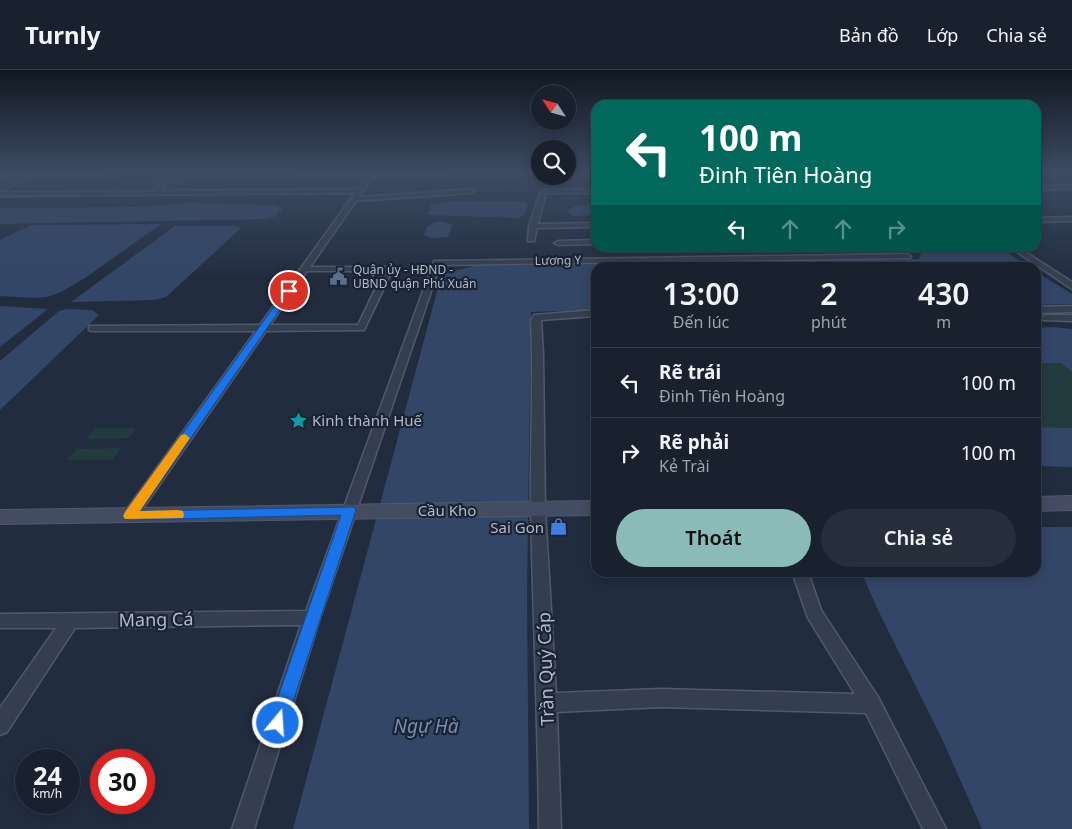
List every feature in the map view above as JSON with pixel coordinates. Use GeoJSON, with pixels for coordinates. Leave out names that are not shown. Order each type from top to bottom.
{"type":"FeatureCollection","features":[{"type":"Feature","properties":{"kind":"main road"},"geometry":{"type":"LineString","coordinates":[[1041,504],[1072,503]]}},
{"type":"Feature","properties":{"kind":"main road","name":"Cầu Kho"},"geometry":{"type":"LineString","coordinates":[[0,517],[130,516],[357,510],[591,508]]}},
{"type":"Feature","properties":{"kind":"street"},"geometry":{"type":"LineString","coordinates":[[130,516],[347,207]]}},
{"type":"Feature","properties":{"kind":"street"},"geometry":{"type":"LineString","coordinates":[[531,239],[538,207]]}},
{"type":"Feature","properties":{"kind":"street"},"geometry":{"type":"LineString","coordinates":[[1041,220],[1072,220]]}},
{"type":"Feature","properties":{"kind":"street"},"geometry":{"type":"LineString","coordinates":[[533,226],[591,225]]}},
{"type":"Feature","properties":{"kind":"street"},"geometry":{"type":"LineString","coordinates":[[558,226],[558,260]]}},
{"type":"Feature","properties":{"kind":"street"},"geometry":{"type":"LineString","coordinates":[[558,243],[591,242]]}},
{"type":"Feature","properties":{"kind":"street","name":"Lương Y"},"geometry":{"type":"LineString","coordinates":[[357,510],[437,262],[907,256],[902,252]]}},
{"type":"Feature","properties":{"kind":"street"},"geometry":{"type":"LineString","coordinates":[[1021,252],[1036,262]]}},
{"type":"Feature","properties":{"kind":"street"},"geometry":{"type":"LineString","coordinates":[[1041,265],[1072,286]]}},
{"type":"Feature","properties":{"kind":"street"},"geometry":{"type":"LineString","coordinates":[[92,328],[361,328],[389,268],[304,269]]}},
{"type":"Feature","properties":{"kind":"street"},"geometry":{"type":"LineString","coordinates":[[1041,314],[1072,309]]}},
{"type":"Feature","properties":{"kind":"street"},"geometry":{"type":"LineString","coordinates":[[533,509],[538,354],[536,320],[537,317],[543,316],[591,313]]}},
{"type":"Feature","properties":{"kind":"street"},"geometry":{"type":"LineString","coordinates":[[1041,314],[1072,318]]}},
{"type":"Feature","properties":{"kind":"street","name":"Trần Quý Cáp"},"geometry":{"type":"LineString","coordinates":[[533,509],[547,703],[550,829]]}},
{"type":"Feature","properties":{"kind":"street"},"geometry":{"type":"LineString","coordinates":[[243,829],[312,618],[357,510]]}},
{"type":"Feature","properties":{"kind":"street"},"geometry":{"type":"LineString","coordinates":[[802,577],[814,614],[871,704],[935,829]]}},
{"type":"Feature","properties":{"kind":"street","name":"Mang Cá"},"geometry":{"type":"LineString","coordinates":[[0,620],[312,618]]}},
{"type":"Feature","properties":{"kind":"street"},"geometry":{"type":"LineString","coordinates":[[0,725],[71,620]]}},
{"type":"Feature","properties":{"kind":"street"},"geometry":{"type":"LineString","coordinates":[[547,703],[661,698],[871,704]]}},
{"type":"Feature","properties":{"kind":"green space"},"geometry":{"type":"Polygon","coordinates":[[[1041,363],[1061,363],[1072,372],[1072,428],[1041,427],[1041,363]]]}},
{"type":"Feature","properties":{"kind":"green space"},"geometry":{"type":"Polygon","coordinates":[[[95,428],[137,428],[129,438],[86,439],[95,428]]]}},
{"type":"Feature","properties":{"kind":"green space"},"geometry":{"type":"Polygon","coordinates":[[[121,448],[112,460],[67,460],[77,449],[121,448]]]}},
{"type":"Feature","properties":{"kind":"water"},"geometry":{"type":"Polygon","coordinates":[[[430,207],[527,207],[523,216],[518,218],[428,215],[430,207]]]}},
{"type":"Feature","properties":{"kind":"water"},"geometry":{"type":"Polygon","coordinates":[[[573,207],[591,207],[591,215],[574,216],[567,211],[573,207]]]}},
{"type":"Feature","properties":{"kind":"water"},"geometry":{"type":"Polygon","coordinates":[[[0,208],[283,208],[274,217],[266,219],[0,224],[0,208]]]}},
{"type":"Feature","properties":{"kind":"water"},"geometry":{"type":"Polygon","coordinates":[[[435,222],[444,222],[452,225],[447,237],[431,238],[424,235],[427,227],[435,222]]]}},
{"type":"Feature","properties":{"kind":"water"},"geometry":{"type":"Polygon","coordinates":[[[161,224],[85,278],[61,292],[47,297],[35,298],[0,296],[0,240],[31,225],[161,224]]]}},
{"type":"Feature","properties":{"kind":"water"},"geometry":{"type":"Polygon","coordinates":[[[175,226],[233,226],[241,228],[166,297],[155,300],[71,302],[175,226]]]}},
{"type":"Feature","properties":{"kind":"water","name":"Ngự Hà"},"geometry":{"type":"Polygon","coordinates":[[[918,252],[1006,252],[1021,262],[728,262],[919,259],[921,254],[918,252]]]}},
{"type":"Feature","properties":{"kind":"water","name":"Ngự Hà"},"geometry":{"type":"Polygon","coordinates":[[[591,264],[591,310],[531,312],[527,596],[529,829],[293,829],[439,284],[447,273],[473,266],[591,264]]]}},
{"type":"Feature","properties":{"kind":"water"},"geometry":{"type":"Polygon","coordinates":[[[1041,275],[1072,294],[1072,304],[1041,305],[1041,275]]]}},
{"type":"Feature","properties":{"kind":"water"},"geometry":{"type":"Polygon","coordinates":[[[0,306],[48,309],[0,347],[0,306]]]}},
{"type":"Feature","properties":{"kind":"water"},"geometry":{"type":"Polygon","coordinates":[[[67,309],[92,310],[99,315],[0,410],[0,361],[59,311],[67,309]]]}},
{"type":"Feature","properties":{"kind":"water"},"geometry":{"type":"Polygon","coordinates":[[[1041,328],[1072,329],[1072,372],[1061,363],[1041,363],[1041,328]]]}},
{"type":"Feature","properties":{"kind":"water"},"geometry":{"type":"Polygon","coordinates":[[[1041,427],[1072,428],[1072,467],[1041,466],[1041,427]]]}},
{"type":"Feature","properties":{"kind":"water"},"geometry":{"type":"Polygon","coordinates":[[[1041,527],[1072,527],[1072,829],[982,829],[942,739],[876,606],[864,577],[1041,577],[1041,527]]]}},
{"type":"Feature","properties":{"kind":"slow traffic"},"geometry":{"type":"LineString","coordinates":[[178,515],[130,516],[185,438]]}},
{"type":"Feature","properties":{"kind":"place","name":"Quận ủy - HĐND - UBND quận Phú Xuân"},"geometry":{"type":"Point","coordinates":[339,276]}},
{"type":"Feature","properties":{"kind":"place","name":"Kinh thành Huế"},"geometry":{"type":"Point","coordinates":[298,420]}},
{"type":"Feature","properties":{"kind":"place","name":"Sai Gon"},"geometry":{"type":"Point","coordinates":[558,527]}},
{"type":"Feature","properties":{"kind":"route"},"geometry":{"type":"LineString","coordinates":[[278,723],[349,510],[130,516],[289,291]]}}]}
